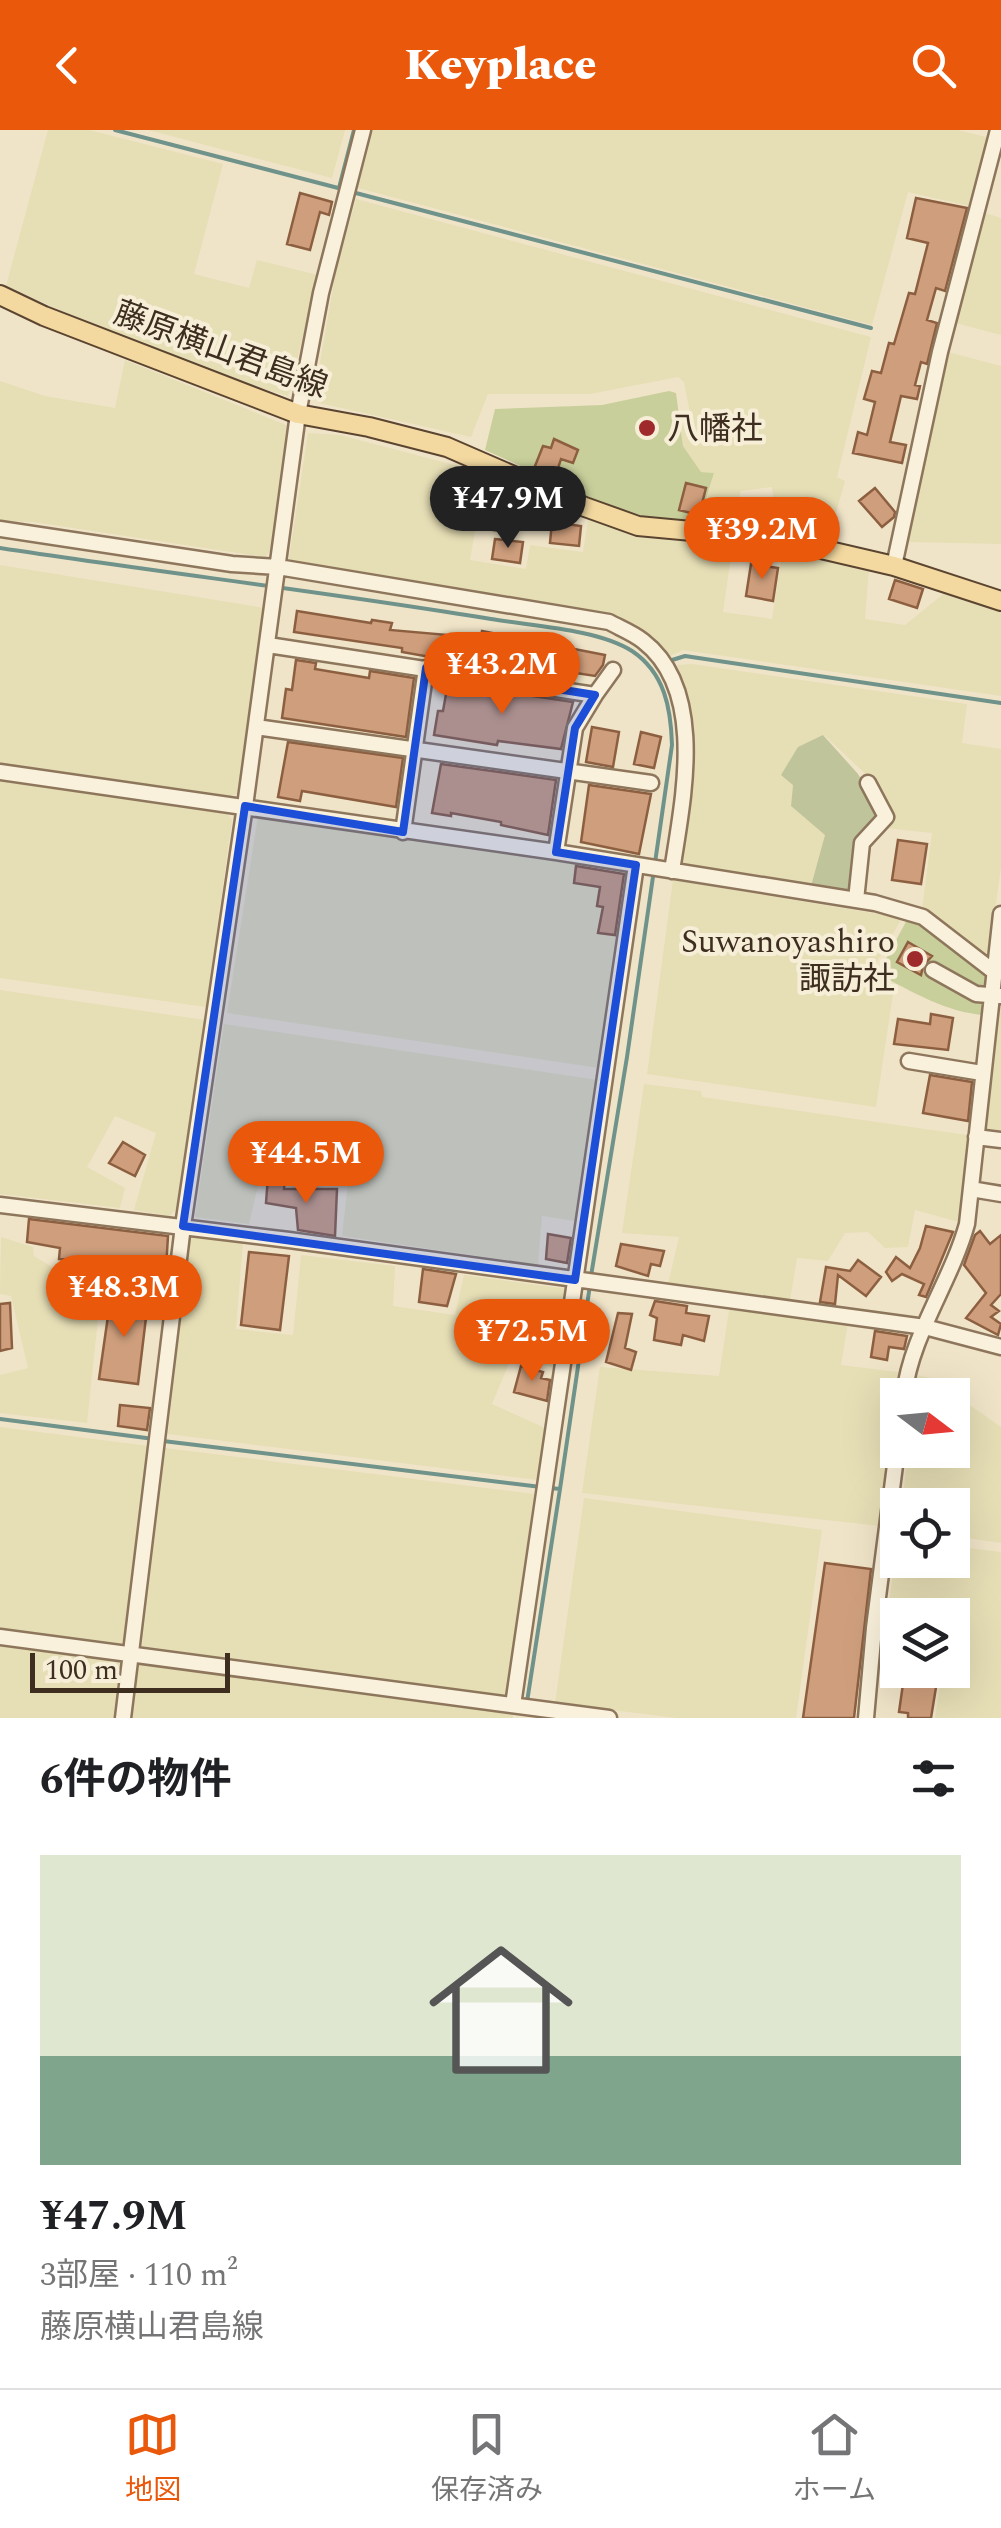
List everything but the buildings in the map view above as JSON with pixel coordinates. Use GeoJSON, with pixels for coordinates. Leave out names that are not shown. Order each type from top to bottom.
{"type":"FeatureCollection","features":[{"type":"Feature","properties":{"kind":"main road","name":"藤原横山君島線"},"geometry":{"type":"LineString","coordinates":[[0,296],[298,414],[447,447],[638,526],[778,539],[894,566],[1001,601]]}},
{"type":"Feature","properties":{"kind":"street"},"geometry":{"type":"LineString","coordinates":[[123,1718],[182,1226],[298,414],[321,293],[363,130]]}},
{"type":"Feature","properties":{"kind":"street"},"geometry":{"type":"LineString","coordinates":[[894,566],[940,352],[994,132]]}},
{"type":"Feature","properties":{"kind":"street"},"geometry":{"type":"LineString","coordinates":[[0,528],[232,564],[278,566],[609,622],[645,642],[672,676],[682,710],[687,762],[672,872]]}},
{"type":"Feature","properties":{"kind":"street"},"geometry":{"type":"LineString","coordinates":[[268,645],[594,695]]}},
{"type":"Feature","properties":{"kind":"street"},"geometry":{"type":"LineString","coordinates":[[403,832],[426,668]]}},
{"type":"Feature","properties":{"kind":"street"},"geometry":{"type":"LineString","coordinates":[[556,852],[575,728],[613,670]]}},
{"type":"Feature","properties":{"kind":"street"},"geometry":{"type":"LineString","coordinates":[[256,727],[651,783]]}},
{"type":"Feature","properties":{"kind":"street"},"geometry":{"type":"LineString","coordinates":[[0,772],[556,852],[856,900],[922,917],[993,971]]}},
{"type":"Feature","properties":{"kind":"street"},"geometry":{"type":"LineString","coordinates":[[856,900],[862,843],[886,816],[868,783]]}},
{"type":"Feature","properties":{"kind":"street"},"geometry":{"type":"LineString","coordinates":[[513,1704],[640,866]]}},
{"type":"Feature","properties":{"kind":"street"},"geometry":{"type":"LineString","coordinates":[[906,1378],[924,1327],[958,1257],[967,1224],[1001,914]]}},
{"type":"Feature","properties":{"kind":"street"},"geometry":{"type":"LineString","coordinates":[[933,970],[976,994],[995,995]]}},
{"type":"Feature","properties":{"kind":"street"},"geometry":{"type":"LineString","coordinates":[[909,1061],[982,1073]]}},
{"type":"Feature","properties":{"kind":"street"},"geometry":{"type":"LineString","coordinates":[[976,1137],[1001,1140]]}},
{"type":"Feature","properties":{"kind":"street"},"geometry":{"type":"LineString","coordinates":[[970,1189],[1001,1194]]}},
{"type":"Feature","properties":{"kind":"street"},"geometry":{"type":"LineString","coordinates":[[0,1207],[182,1226],[924,1327],[1001,1346]]}},
{"type":"Feature","properties":{"kind":"street"},"geometry":{"type":"LineString","coordinates":[[866,1718],[895,1468]]}},
{"type":"Feature","properties":{"kind":"street"},"geometry":{"type":"LineString","coordinates":[[0,1637],[513,1704],[545,1714],[609,1718]]}},
{"type":"Feature","properties":{"kind":"highlighted area"},"geometry":{"type":"Polygon","coordinates":[[[426,668],[595,695],[575,728],[556,852],[636,865],[575,1280],[183,1226],[245,806],[403,832],[426,668]]]}},
{"type":"Feature","properties":{"kind":"shaded area"},"geometry":{"type":"Polygon","coordinates":[[[48,130],[89,130],[223,164],[194,274],[249,288],[257,260],[318,275],[288,396],[91,324],[6,286],[48,130]]]}},
{"type":"Feature","properties":{"kind":"shaded area"},"geometry":{"type":"Polygon","coordinates":[[[148,130],[345,130],[332,178],[148,130]]]}},
{"type":"Feature","properties":{"kind":"shaded area"},"geometry":{"type":"Polygon","coordinates":[[[373,130],[958,130],[986,137],[989,142],[973,207],[908,192],[872,325],[358,188],[373,130]]]}},
{"type":"Feature","properties":{"kind":"shaded area"},"geometry":{"type":"Polygon","coordinates":[[[356,199],[871,337],[837,477],[845,481],[829,538],[776,525],[772,487],[741,491],[733,517],[703,513],[714,473],[701,472],[683,446],[681,423],[691,418],[684,382],[678,377],[590,394],[488,394],[471,437],[319,403],[314,397],[335,276],[356,199]]]}},
{"type":"Feature","properties":{"kind":"shaded area"},"geometry":{"type":"Polygon","coordinates":[[[982,212],[1001,218],[1001,335],[952,322],[982,212]]]}},
{"type":"Feature","properties":{"kind":"shaded area"},"geometry":{"type":"Polygon","coordinates":[[[948,352],[1001,366],[1001,544],[909,542],[916,490],[948,352]]]}},
{"type":"Feature","properties":{"kind":"shaded area"},"geometry":{"type":"Polygon","coordinates":[[[125,360],[291,427],[270,551],[265,557],[33,522],[0,521],[0,381],[45,396],[115,408],[125,360]]]}},
{"type":"Feature","properties":{"kind":"shaded area"},"geometry":{"type":"Polygon","coordinates":[[[308,433],[340,435],[485,473],[470,560],[526,569],[530,545],[583,552],[588,520],[647,537],[733,543],[723,612],[772,619],[783,549],[869,568],[865,619],[905,625],[947,591],[1001,610],[1001,696],[683,650],[670,656],[645,632],[613,615],[295,564],[289,558],[308,433]]]}},
{"type":"Feature","properties":{"kind":"shaded area"},"geometry":{"type":"Polygon","coordinates":[[[0,565],[265,608],[238,794],[230,796],[0,763],[0,565]]]}},
{"type":"Feature","properties":{"kind":"shaded area"},"geometry":{"type":"Polygon","coordinates":[[[677,665],[967,704],[962,743],[1001,749],[1001,868],[988,959],[922,909],[932,833],[886,828],[890,813],[872,780],[824,735],[793,785],[791,806],[825,835],[811,886],[679,864],[694,750],[694,721],[677,665]]]}},
{"type":"Feature","properties":{"kind":"shaded area"},"geometry":{"type":"Polygon","coordinates":[[[0,778],[225,810],[232,820],[206,1007],[0,978],[0,778]]]}},
{"type":"Feature","properties":{"kind":"shaded area"},"geometry":{"type":"Polygon","coordinates":[[[258,816],[631,873],[599,1068],[227,1013],[258,816]]]}},
{"type":"Feature","properties":{"kind":"shaded area"},"geometry":{"type":"Polygon","coordinates":[[[673,880],[902,918],[869,976],[893,994],[876,1107],[647,1074],[673,880]]]}},
{"type":"Feature","properties":{"kind":"shaded area"},"geometry":{"type":"Polygon","coordinates":[[[0,990],[205,1020],[176,1209],[170,1216],[134,1210],[156,1133],[115,1116],[87,1167],[125,1188],[120,1208],[0,1194],[0,990]]]}},
{"type":"Feature","properties":{"kind":"shaded area"},"geometry":{"type":"Polygon","coordinates":[[[996,1006],[1001,1007],[1001,1131],[987,1129],[996,1006]]]}},
{"type":"Feature","properties":{"kind":"shaded area"},"geometry":{"type":"Polygon","coordinates":[[[224,1024],[598,1080],[575,1221],[542,1216],[538,1265],[342,1236],[349,1174],[263,1164],[249,1224],[195,1217],[224,1024]]]}},
{"type":"Feature","properties":{"kind":"shaded area"},"geometry":{"type":"Polygon","coordinates":[[[644,1084],[701,1091],[702,1097],[967,1135],[959,1222],[915,1210],[908,1247],[885,1248],[868,1232],[845,1233],[828,1261],[797,1258],[790,1301],[668,1284],[679,1237],[622,1233],[644,1084]]]}},
{"type":"Feature","properties":{"kind":"shaded area"},"geometry":{"type":"Polygon","coordinates":[[[189,1235],[243,1242],[236,1329],[293,1335],[301,1255],[395,1266],[393,1306],[455,1315],[464,1275],[567,1289],[555,1368],[512,1356],[492,1404],[547,1429],[538,1480],[168,1434],[189,1235]]]}},
{"type":"Feature","properties":{"kind":"shaded area"},"geometry":{"type":"Polygon","coordinates":[[[1,1237],[33,1247],[34,1256],[65,1275],[68,1283],[101,1290],[87,1423],[0,1413],[0,1375],[28,1368],[11,1296],[0,1294],[1,1237]]]}},
{"type":"Feature","properties":{"kind":"shaded area"},"geometry":{"type":"Polygon","coordinates":[[[729,1310],[848,1323],[841,1365],[898,1372],[897,1378],[880,1378],[880,1468],[887,1468],[884,1488],[880,1488],[880,1526],[582,1493],[600,1367],[719,1376],[729,1310]]]}},
{"type":"Feature","properties":{"kind":"shaded area"},"geometry":{"type":"Polygon","coordinates":[[[970,1405],[1001,1427],[1001,1543],[970,1538],[970,1488],[904,1488],[906,1468],[970,1468],[970,1405]]]}},
{"type":"Feature","properties":{"kind":"shaded area"},"geometry":{"type":"Polygon","coordinates":[[[0,1427],[149,1446],[124,1645],[0,1630],[0,1427]]]}},
{"type":"Feature","properties":{"kind":"shaded area"},"geometry":{"type":"Polygon","coordinates":[[[165,1448],[534,1494],[506,1698],[142,1646],[165,1448]]]}},
{"type":"Feature","properties":{"kind":"shaded area"},"geometry":{"type":"Polygon","coordinates":[[[584,1498],[822,1530],[796,1718],[677,1718],[555,1703],[584,1498]]]}},
{"type":"Feature","properties":{"kind":"shaded area"},"geometry":{"type":"Polygon","coordinates":[[[970,1548],[1001,1552],[1001,1718],[935,1718],[940,1688],[970,1688],[970,1598],[890,1598],[892,1578],[970,1578],[970,1548]]]}},
{"type":"Feature","properties":{"kind":"shaded area"},"geometry":{"type":"Polygon","coordinates":[[[0,1646],[121,1661],[113,1718],[0,1718],[0,1646]]]}},
{"type":"Feature","properties":{"kind":"shaded area"},"geometry":{"type":"Polygon","coordinates":[[[137,1663],[513,1713],[513,1718],[130,1718],[137,1663]]]}},
{"type":"Feature","properties":{"kind":"green space"},"geometry":{"type":"Polygon","coordinates":[[[669,391],[676,393],[683,446],[701,472],[714,473],[699,522],[643,516],[607,505],[485,450],[495,409],[602,405],[669,391]]]}},
{"type":"Feature","properties":{"kind":"green space"},"geometry":{"type":"Polygon","coordinates":[[[823,735],[858,774],[882,816],[858,842],[853,891],[811,886],[825,835],[791,806],[793,785],[781,775],[798,747],[823,735]]]}},
{"type":"Feature","properties":{"kind":"green space"},"geometry":{"type":"Polygon","coordinates":[[[909,916],[991,972],[985,1015],[943,1006],[878,974],[909,916]]]}},
{"type":"Feature","properties":{"kind":"waterway"},"geometry":{"type":"LineString","coordinates":[[115,130],[342,189]]}},
{"type":"Feature","properties":{"kind":"waterway"},"geometry":{"type":"LineString","coordinates":[[339,188],[354,130]]}},
{"type":"Feature","properties":{"kind":"waterway"},"geometry":{"type":"LineString","coordinates":[[352,192],[871,328]]}},
{"type":"Feature","properties":{"kind":"waterway"},"geometry":{"type":"LineString","coordinates":[[0,548],[564,629],[618,644],[652,670],[668,705],[672,745],[591,1276]]}},
{"type":"Feature","properties":{"kind":"waterway"},"geometry":{"type":"LineString","coordinates":[[669,661],[685,656],[1001,703]]}},
{"type":"Feature","properties":{"kind":"waterway"},"geometry":{"type":"LineString","coordinates":[[560,1489],[590,1285]]}},
{"type":"Feature","properties":{"kind":"waterway"},"geometry":{"type":"LineString","coordinates":[[0,1419],[154,1439]]}},
{"type":"Feature","properties":{"kind":"waterway"},"geometry":{"type":"LineString","coordinates":[[163,1441],[541,1487]]}},
{"type":"Feature","properties":{"kind":"waterway"},"geometry":{"type":"LineString","coordinates":[[527,1702],[560,1489],[550,1488]]}},
{"type":"Feature","properties":{"kind":"place","name":"八幡社"},"geometry":{"type":"Point","coordinates":[647,428]}},
{"type":"Feature","properties":{"kind":"place","name":"Suwanoyashiro 諏訪社"},"geometry":{"type":"Point","coordinates":[915,959]}}]}
